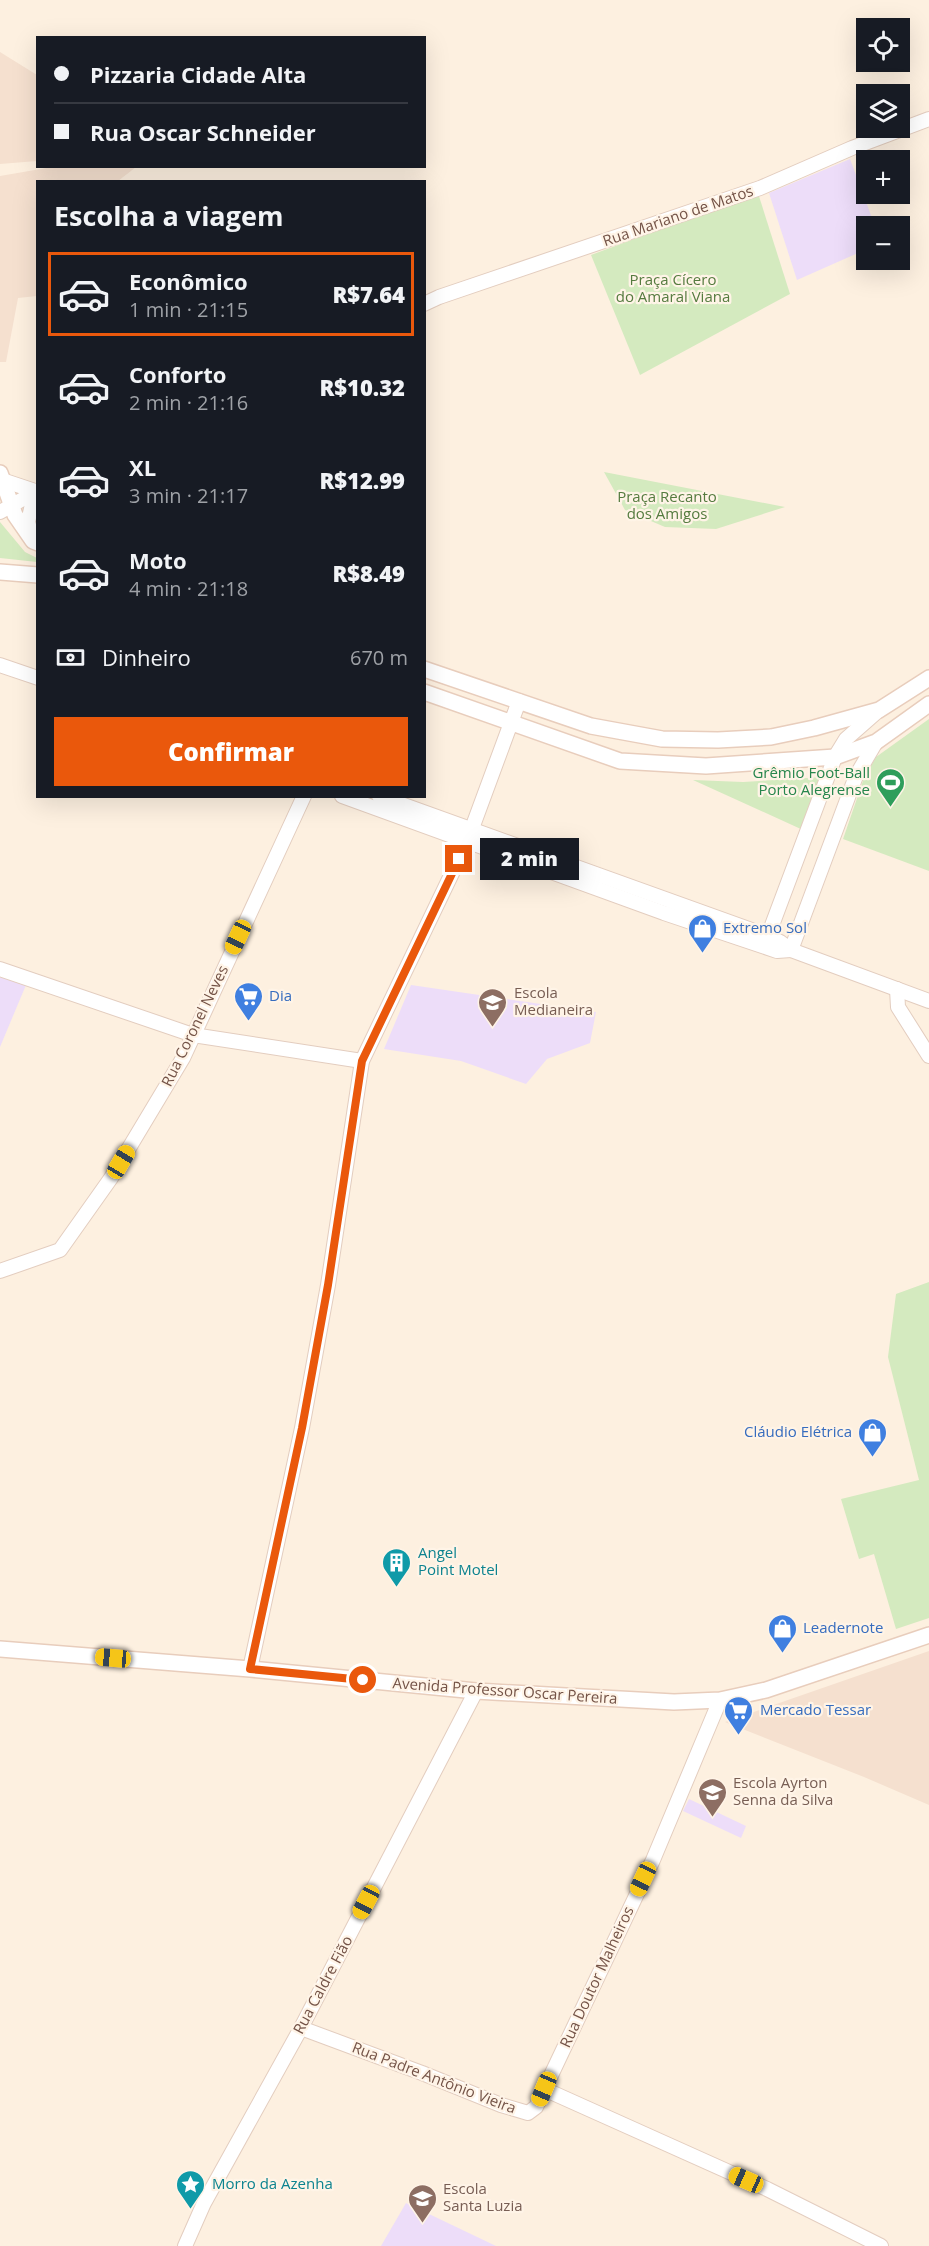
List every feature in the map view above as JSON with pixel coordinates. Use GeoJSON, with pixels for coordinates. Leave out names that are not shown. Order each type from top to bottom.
{"type":"FeatureCollection","features":[{"type":"Feature","properties":{"kind":"main road"},"geometry":{"type":"LineString","coordinates":[[1,477],[5,510],[35,542]]}},
{"type":"Feature","properties":{"kind":"main road"},"geometry":{"type":"LineString","coordinates":[[0,572],[36,575]]}},
{"type":"Feature","properties":{"kind":"main road"},"geometry":{"type":"LineString","coordinates":[[426,670],[591,726],[662,739],[718,740],[771,737],[845,721],[879,710],[929,678]]}},
{"type":"Feature","properties":{"kind":"main road"},"geometry":{"type":"LineString","coordinates":[[426,693],[620,761],[706,766],[835,756],[876,742],[929,704]]}},
{"type":"Feature","properties":{"kind":"main road","name":"Avenida Professor Oscar Pereira"},"geometry":{"type":"LineString","coordinates":[[0,1649],[250,1669],[476,1691],[648,1702],[720,1700],[766,1690],[929,1635]]}},
{"type":"Feature","properties":{"kind":"street","name":"Rua Mariano de Matos"},"geometry":{"type":"LineString","coordinates":[[426,303],[760,188],[852,148],[929,119]]}},
{"type":"Feature","properties":{"kind":"street"},"geometry":{"type":"LineString","coordinates":[[1,477],[36,491]]}},
{"type":"Feature","properties":{"kind":"street"},"geometry":{"type":"LineString","coordinates":[[5,510],[36,491]]}},
{"type":"Feature","properties":{"kind":"street"},"geometry":{"type":"LineString","coordinates":[[35,542],[28,522],[36,491]]}},
{"type":"Feature","properties":{"kind":"street"},"geometry":{"type":"LineString","coordinates":[[0,665],[36,677]]}},
{"type":"Feature","properties":{"kind":"street"},"geometry":{"type":"LineString","coordinates":[[250,1669],[302,1428],[322,1318],[362,1061],[470,835],[519,701]]}},
{"type":"Feature","properties":{"kind":"street"},"geometry":{"type":"LineString","coordinates":[[768,936],[835,756],[846,739],[879,710]]}},
{"type":"Feature","properties":{"kind":"street"},"geometry":{"type":"LineString","coordinates":[[791,950],[856,776],[876,742]]}},
{"type":"Feature","properties":{"kind":"street","name":"Rua Coronel Neves"},"geometry":{"type":"LineString","coordinates":[[0,1271],[60,1250],[121,1162],[183,1058],[303,798]]}},
{"type":"Feature","properties":{"kind":"street"},"geometry":{"type":"LineString","coordinates":[[294,818],[314,798]]}},
{"type":"Feature","properties":{"kind":"street"},"geometry":{"type":"LineString","coordinates":[[349,798],[470,835],[768,936],[791,950],[929,1001]]}},
{"type":"Feature","properties":{"kind":"street"},"geometry":{"type":"LineString","coordinates":[[384,798],[470,835],[765,947],[777,951],[791,950]]}},
{"type":"Feature","properties":{"kind":"street"},"geometry":{"type":"LineString","coordinates":[[0,969],[193,1035],[362,1061]]}},
{"type":"Feature","properties":{"kind":"street"},"geometry":{"type":"LineString","coordinates":[[897,989],[898,1007],[929,1056]]}},
{"type":"Feature","properties":{"kind":"street","name":"Rua Caldre Fião"},"geometry":{"type":"LineString","coordinates":[[185,2246],[204,2203],[301,2028],[476,1691]]}},
{"type":"Feature","properties":{"kind":"street","name":"Rua Doutor Malheiros"},"geometry":{"type":"LineString","coordinates":[[544,2089],[652,1860],[720,1700]]}},
{"type":"Feature","properties":{"kind":"street","name":"Rua Padre Antônio Vieira"},"geometry":{"type":"LineString","coordinates":[[301,2028],[501,2105],[528,2113],[537,2107],[544,2089]]}},
{"type":"Feature","properties":{"kind":"street"},"geometry":{"type":"LineString","coordinates":[[544,2089],[767,2189],[881,2246]]}},
{"type":"Feature","properties":{"kind":"shaded area"},"geometry":{"type":"Polygon","coordinates":[[[0,52],[36,74],[36,161],[0,164],[0,52]]]}},
{"type":"Feature","properties":{"kind":"shaded area"},"geometry":{"type":"Polygon","coordinates":[[[850,159],[856,175],[856,204],[867,204],[871,216],[856,216],[856,254],[797,280],[769,193],[850,159]]]}},
{"type":"Feature","properties":{"kind":"shaded area"},"geometry":{"type":"Polygon","coordinates":[[[46,168],[135,168],[119,180],[36,180],[36,296],[18,298],[6,362],[0,362],[0,176],[46,168]]]}},
{"type":"Feature","properties":{"kind":"shaded area"},"geometry":{"type":"Polygon","coordinates":[[[0,977],[26,985],[0,1047],[0,977]]]}},
{"type":"Feature","properties":{"kind":"shaded area","name":"Escola Medianeira"},"geometry":{"type":"Polygon","coordinates":[[[411,985],[596,1012],[590,1043],[547,1059],[526,1084],[461,1061],[384,1049],[411,985]]]}},
{"type":"Feature","properties":{"kind":"shaded area"},"geometry":{"type":"Polygon","coordinates":[[[929,1651],[929,1805],[725,1722],[929,1651]]]}},
{"type":"Feature","properties":{"kind":"shaded area","name":"Escola Ayrton Senna da Silva"},"geometry":{"type":"Polygon","coordinates":[[[689,1799],[746,1826],[741,1838],[683,1811],[689,1799]]]}},
{"type":"Feature","properties":{"kind":"shaded area","name":"Escola Santa Luzia"},"geometry":{"type":"Polygon","coordinates":[[[406,2203],[496,2246],[381,2246],[406,2203]]]}},
{"type":"Feature","properties":{"kind":"green space","name":"Praça Cícero do Amaral Viana"},"geometry":{"type":"Polygon","coordinates":[[[758,193],[790,294],[640,375],[591,255],[758,193]]]}},
{"type":"Feature","properties":{"kind":"green space","name":"Praça Recanto dos Amigos"},"geometry":{"type":"Polygon","coordinates":[[[604,472],[785,507],[716,529],[665,527],[625,510],[604,472]]]}},
{"type":"Feature","properties":{"kind":"green space"},"geometry":{"type":"Polygon","coordinates":[[[0,522],[25,552],[36,558],[36,562],[0,558],[0,522]]]}},
{"type":"Feature","properties":{"kind":"green space","name":"Grêmio Foot-Ball Porto Alegrense"},"geometry":{"type":"Polygon","coordinates":[[[929,719],[929,871],[843,839],[864,778],[876,757],[929,719]]]}},
{"type":"Feature","properties":{"kind":"green space"},"geometry":{"type":"Polygon","coordinates":[[[823,777],[803,830],[693,780],[743,782],[823,777]]]}},
{"type":"Feature","properties":{"kind":"green space"},"geometry":{"type":"Polygon","coordinates":[[[929,1282],[929,1618],[896,1629],[874,1554],[859,1559],[841,1499],[919,1480],[888,1357],[896,1294],[929,1282]]]}},
{"type":"Feature","properties":{"kind":"place","name":"Grêmio Foot-Ball Porto Alegrense"},"geometry":{"type":"Point","coordinates":[891,808]}},
{"type":"Feature","properties":{"kind":"place","name":"Extremo Sol"},"geometry":{"type":"Point","coordinates":[702,954]}},
{"type":"Feature","properties":{"kind":"place","name":"Dia"},"geometry":{"type":"Point","coordinates":[248,1022]}},
{"type":"Feature","properties":{"kind":"place","name":"Escola Medianeira"},"geometry":{"type":"Point","coordinates":[493,1028]}},
{"type":"Feature","properties":{"kind":"place","name":"Cláudio Elétrica"},"geometry":{"type":"Point","coordinates":[873,1458]}},
{"type":"Feature","properties":{"kind":"place","name":"Angel Point Motel"},"geometry":{"type":"Point","coordinates":[397,1588]}},
{"type":"Feature","properties":{"kind":"place","name":"Leadernote"},"geometry":{"type":"Point","coordinates":[782,1654]}},
{"type":"Feature","properties":{"kind":"place","name":"Mercado Tessar"},"geometry":{"type":"Point","coordinates":[739,1736]}},
{"type":"Feature","properties":{"kind":"place","name":"Escola Ayrton Senna da Silva"},"geometry":{"type":"Point","coordinates":[712,1818]}},
{"type":"Feature","properties":{"kind":"place","name":"Morro da Azenha"},"geometry":{"type":"Point","coordinates":[191,2210]}},
{"type":"Feature","properties":{"kind":"place","name":"Escola Santa Luzia"},"geometry":{"type":"Point","coordinates":[422,2224]}},
{"type":"Feature","properties":{"kind":"route"},"geometry":{"type":"LineString","coordinates":[[363,1680],[250,1669],[302,1428],[328,1285],[362,1061],[459,859]]}}]}
